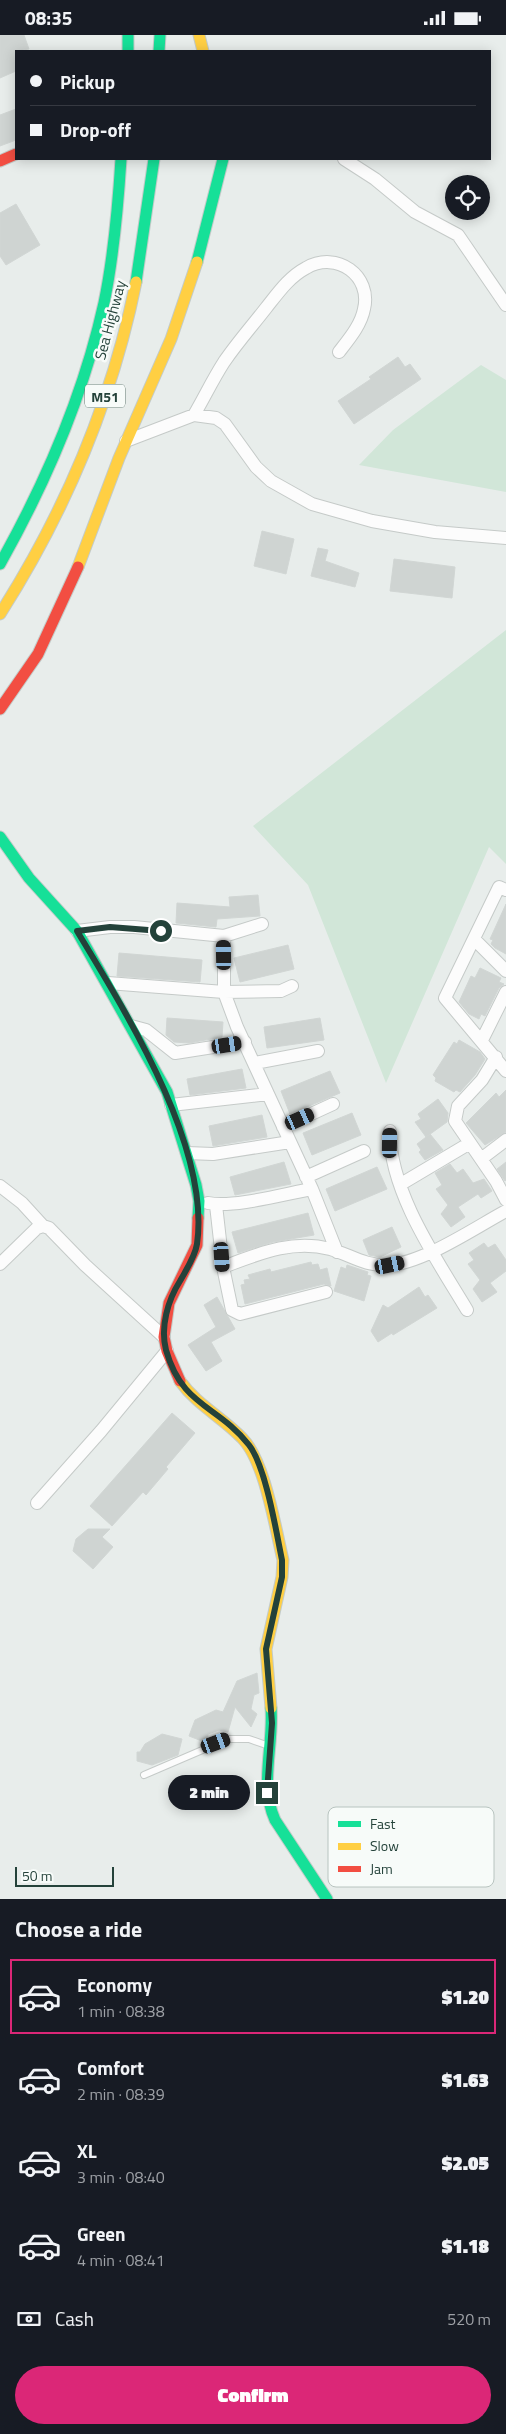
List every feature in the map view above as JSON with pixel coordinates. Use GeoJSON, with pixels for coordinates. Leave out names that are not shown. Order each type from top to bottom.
{"type":"FeatureCollection","features":[{"type":"Feature","properties":{"kind":"main road"},"geometry":{"type":"LineString","coordinates":[[128,35],[128,50]]}},
{"type":"Feature","properties":{"kind":"main road"},"geometry":{"type":"LineString","coordinates":[[159,50],[160,35]]}},
{"type":"Feature","properties":{"kind":"main road"},"geometry":{"type":"LineString","coordinates":[[199,35],[203,50]]}},
{"type":"Feature","properties":{"kind":"main road"},"geometry":{"type":"LineString","coordinates":[[0,161],[15,154]]}},
{"type":"Feature","properties":{"kind":"main road","name":"Sea Highway"},"geometry":{"type":"LineString","coordinates":[[0,564],[36,499],[65,427],[92,346],[106,293],[113,252],[121,160]]}},
{"type":"Feature","properties":{"kind":"main road","name":"Sea Highway"},"geometry":{"type":"LineString","coordinates":[[0,614],[23,577],[59,508],[92,432],[106,391],[134,293],[143,247],[154,160]]}},
{"type":"Feature","properties":{"kind":"main road"},"geometry":{"type":"LineString","coordinates":[[0,709],[35,660],[58,617],[126,441],[161,364],[186,298],[213,207],[223,160]]}},
{"type":"Feature","properties":{"kind":"main road"},"geometry":{"type":"LineString","coordinates":[[0,837],[29,878],[77,931],[108,983],[167,1092],[186,1153],[199,1201],[197,1245],[169,1303],[164,1337],[176,1375],[189,1394],[228,1424],[250,1445],[257,1457],[282,1560],[282,1577],[266,1649],[271,1697],[267,1793],[269,1807],[327,1899]]}},
{"type":"Feature","properties":{"kind":"street"},"geometry":{"type":"LineString","coordinates":[[346,160],[375,179],[415,212],[458,235],[506,305]]}},
{"type":"Feature","properties":{"kind":"street"},"geometry":{"type":"LineString","coordinates":[[194,415],[236,346],[286,283],[306,268],[324,260],[337,262],[352,271],[360,283],[366,301],[361,319],[339,352]]}},
{"type":"Feature","properties":{"kind":"street"},"geometry":{"type":"LineString","coordinates":[[126,441],[194,415],[216,418],[225,424],[256,467],[271,481],[312,504],[381,523],[435,532],[506,538]]}},
{"type":"Feature","properties":{"kind":"street"},"geometry":{"type":"LineString","coordinates":[[506,890],[500,887],[446,998],[506,1071]]}},
{"type":"Feature","properties":{"kind":"street"},"geometry":{"type":"LineString","coordinates":[[77,931],[110,927],[134,927],[224,936],[262,924]]}},
{"type":"Feature","properties":{"kind":"street"},"geometry":{"type":"LineString","coordinates":[[224,936],[224,992],[312,1189],[337,1252]]}},
{"type":"Feature","properties":{"kind":"street"},"geometry":{"type":"LineString","coordinates":[[474,939],[506,971]]}},
{"type":"Feature","properties":{"kind":"street"},"geometry":{"type":"LineString","coordinates":[[108,983],[224,992],[281,991],[292,986]]}},
{"type":"Feature","properties":{"kind":"street"},"geometry":{"type":"LineString","coordinates":[[482,1040],[506,992]]}},
{"type":"Feature","properties":{"kind":"street"},"geometry":{"type":"LineString","coordinates":[[131,1026],[146,1030],[175,1053],[245,1042]]}},
{"type":"Feature","properties":{"kind":"street"},"geometry":{"type":"LineString","coordinates":[[255,1063],[318,1051]]}},
{"type":"Feature","properties":{"kind":"street"},"geometry":{"type":"LineString","coordinates":[[496,1057],[482,1080],[458,1106],[455,1121],[496,1181],[506,1200]]}},
{"type":"Feature","properties":{"kind":"street"},"geometry":{"type":"LineString","coordinates":[[171,1105],[268,1094]]}},
{"type":"Feature","properties":{"kind":"street"},"geometry":{"type":"LineString","coordinates":[[283,1127],[333,1104]]}},
{"type":"Feature","properties":{"kind":"street"},"geometry":{"type":"LineString","coordinates":[[390,1131],[390,1143],[412,1215],[467,1310]]}},
{"type":"Feature","properties":{"kind":"street"},"geometry":{"type":"LineString","coordinates":[[481,1159],[506,1140]]}},
{"type":"Feature","properties":{"kind":"street"},"geometry":{"type":"LineString","coordinates":[[186,1153],[212,1154],[290,1142]]}},
{"type":"Feature","properties":{"kind":"street"},"geometry":{"type":"LineString","coordinates":[[401,1184],[470,1143]]}},
{"type":"Feature","properties":{"kind":"street"},"geometry":{"type":"LineString","coordinates":[[306,1177],[364,1151]]}},
{"type":"Feature","properties":{"kind":"street"},"geometry":{"type":"LineString","coordinates":[[0,1186],[22,1203],[43,1226],[54,1231],[85,1265],[164,1337]]}},
{"type":"Feature","properties":{"kind":"street"},"geometry":{"type":"LineString","coordinates":[[199,1201],[216,1205],[312,1189]]}},
{"type":"Feature","properties":{"kind":"street"},"geometry":{"type":"LineString","coordinates":[[216,1205],[222,1267],[232,1310],[240,1314],[326,1293]]}},
{"type":"Feature","properties":{"kind":"street"},"geometry":{"type":"LineString","coordinates":[[222,1267],[262,1252],[288,1246],[322,1248],[371,1264],[390,1265],[432,1251],[506,1211]]}},
{"type":"Feature","properties":{"kind":"street"},"geometry":{"type":"LineString","coordinates":[[0,1264],[37,1228],[43,1226]]}},
{"type":"Feature","properties":{"kind":"street"},"geometry":{"type":"LineString","coordinates":[[37,1503],[101,1431],[167,1351]]}},
{"type":"Feature","properties":{"kind":"lane"},"geometry":{"type":"LineString","coordinates":[[144,1775],[228,1739],[249,1739],[269,1746]]}},
{"type":"Feature","properties":{"kind":"green space"},"geometry":{"type":"Polygon","coordinates":[[[481,365],[506,380],[506,492],[359,465],[393,430],[481,365]]]}},
{"type":"Feature","properties":{"kind":"green space"},"geometry":{"type":"Polygon","coordinates":[[[506,630],[506,864],[489,847],[386,1083],[308,885],[253,826],[506,630]]]}},
{"type":"Feature","properties":{"kind":"building"},"geometry":{"type":"Polygon","coordinates":[[[0,35],[24,35],[29,49],[15,50],[15,71],[0,78],[0,35]]]}},
{"type":"Feature","properties":{"kind":"building"},"geometry":{"type":"Polygon","coordinates":[[[15,109],[15,140],[0,146],[0,115],[15,109]]]}},
{"type":"Feature","properties":{"kind":"building"},"geometry":{"type":"Polygon","coordinates":[[[16,204],[40,245],[6,265],[0,256],[0,213],[16,204]]]}},
{"type":"Feature","properties":{"kind":"building"},"geometry":{"type":"Polygon","coordinates":[[[398,357],[405,367],[410,364],[421,379],[354,424],[338,401],[371,379],[369,377],[398,357]]]}},
{"type":"Feature","properties":{"kind":"building"},"geometry":{"type":"Polygon","coordinates":[[[262,531],[294,539],[286,574],[254,566],[262,531]]]}},
{"type":"Feature","properties":{"kind":"building"},"geometry":{"type":"Polygon","coordinates":[[[318,548],[328,550],[325,561],[359,573],[355,587],[311,576],[318,548]]]}},
{"type":"Feature","properties":{"kind":"building"},"geometry":{"type":"Polygon","coordinates":[[[394,559],[455,567],[452,598],[390,591],[394,559]]]}},
{"type":"Feature","properties":{"kind":"building"},"geometry":{"type":"Polygon","coordinates":[[[258,895],[260,916],[217,919],[216,927],[176,923],[177,903],[230,907],[229,897],[258,895]]]}},
{"type":"Feature","properties":{"kind":"building"},"geometry":{"type":"Polygon","coordinates":[[[506,904],[506,954],[495,948],[491,944],[493,940],[490,939],[506,904]]]}},
{"type":"Feature","properties":{"kind":"building"},"geometry":{"type":"Polygon","coordinates":[[[288,945],[294,969],[240,982],[234,958],[288,945]]]}},
{"type":"Feature","properties":{"kind":"building"},"geometry":{"type":"Polygon","coordinates":[[[119,953],[202,960],[200,982],[117,976],[119,953]]]}},
{"type":"Feature","properties":{"kind":"building"},"geometry":{"type":"Polygon","coordinates":[[[480,968],[501,978],[499,982],[504,984],[499,988],[485,1016],[481,1014],[479,1019],[469,1014],[459,1002],[471,976],[475,978],[480,968]]]}},
{"type":"Feature","properties":{"kind":"building"},"geometry":{"type":"Polygon","coordinates":[[[167,1018],[223,1022],[222,1037],[189,1043],[174,1042],[166,1035],[167,1018]]]}},
{"type":"Feature","properties":{"kind":"building"},"geometry":{"type":"Polygon","coordinates":[[[320,1018],[324,1040],[267,1048],[264,1027],[320,1018]]]}},
{"type":"Feature","properties":{"kind":"building"},"geometry":{"type":"Polygon","coordinates":[[[459,1040],[480,1052],[485,1059],[475,1075],[460,1092],[456,1090],[454,1092],[435,1081],[436,1078],[433,1075],[454,1042],[457,1044],[459,1040]]]}},
{"type":"Feature","properties":{"kind":"building"},"geometry":{"type":"Polygon","coordinates":[[[242,1069],[246,1088],[190,1095],[187,1079],[242,1069]]]}},
{"type":"Feature","properties":{"kind":"building"},"geometry":{"type":"Polygon","coordinates":[[[330,1071],[340,1093],[290,1114],[281,1091],[330,1071]]]}},
{"type":"Feature","properties":{"kind":"building"},"geometry":{"type":"Polygon","coordinates":[[[506,1090],[506,1132],[485,1145],[466,1123],[496,1093],[499,1097],[506,1090]]]}},
{"type":"Feature","properties":{"kind":"building"},"geometry":{"type":"Polygon","coordinates":[[[438,1099],[448,1113],[447,1122],[426,1137],[415,1122],[421,1119],[418,1114],[438,1099]]]}},
{"type":"Feature","properties":{"kind":"building"},"geometry":{"type":"Polygon","coordinates":[[[352,1113],[361,1135],[312,1155],[303,1133],[352,1113]]]}},
{"type":"Feature","properties":{"kind":"building"},"geometry":{"type":"Polygon","coordinates":[[[262,1115],[267,1137],[213,1146],[209,1126],[262,1115]]]}},
{"type":"Feature","properties":{"kind":"building"},"geometry":{"type":"Polygon","coordinates":[[[430,1134],[443,1150],[425,1160],[419,1152],[421,1150],[417,1144],[430,1134]]]}},
{"type":"Feature","properties":{"kind":"building"},"geometry":{"type":"Polygon","coordinates":[[[284,1162],[291,1184],[235,1195],[230,1177],[284,1162]]]}},
{"type":"Feature","properties":{"kind":"building"},"geometry":{"type":"Polygon","coordinates":[[[506,1162],[506,1180],[505,1181],[497,1169],[506,1162]]]}},
{"type":"Feature","properties":{"kind":"building"},"geometry":{"type":"Polygon","coordinates":[[[450,1164],[457,1173],[463,1169],[473,1183],[484,1179],[492,1191],[481,1198],[478,1194],[458,1207],[465,1217],[451,1227],[441,1214],[448,1205],[436,1189],[442,1185],[435,1173],[450,1164]]]}},
{"type":"Feature","properties":{"kind":"building"},"geometry":{"type":"Polygon","coordinates":[[[377,1167],[387,1189],[335,1211],[326,1189],[377,1167]]]}},
{"type":"Feature","properties":{"kind":"building"},"geometry":{"type":"Polygon","coordinates":[[[308,1213],[314,1235],[273,1242],[238,1253],[232,1232],[308,1213]]]}},
{"type":"Feature","properties":{"kind":"building"},"geometry":{"type":"Polygon","coordinates":[[[392,1227],[401,1247],[380,1257],[369,1255],[363,1240],[392,1227]]]}},
{"type":"Feature","properties":{"kind":"building"},"geometry":{"type":"Polygon","coordinates":[[[484,1243],[488,1248],[495,1244],[506,1260],[506,1271],[490,1283],[497,1292],[482,1302],[473,1289],[480,1280],[468,1264],[474,1260],[469,1253],[484,1243]]]}},
{"type":"Feature","properties":{"kind":"building"},"geometry":{"type":"Polygon","coordinates":[[[311,1262],[312,1265],[318,1264],[320,1270],[327,1268],[331,1286],[324,1284],[245,1304],[241,1285],[245,1284],[244,1280],[250,1279],[248,1275],[270,1269],[271,1272],[311,1262]]]}},
{"type":"Feature","properties":{"kind":"building"},"geometry":{"type":"Polygon","coordinates":[[[347,1265],[368,1272],[367,1275],[371,1276],[364,1301],[334,1291],[341,1267],[346,1269],[347,1265]]]}},
{"type":"Feature","properties":{"kind":"building"},"geometry":{"type":"Polygon","coordinates":[[[419,1287],[425,1297],[428,1295],[437,1308],[378,1342],[371,1331],[383,1305],[388,1308],[419,1287]]]}},
{"type":"Feature","properties":{"kind":"building"},"geometry":{"type":"Polygon","coordinates":[[[217,1297],[235,1329],[211,1342],[222,1361],[206,1371],[188,1345],[216,1327],[204,1305],[217,1297]]]}},
{"type":"Feature","properties":{"kind":"building"},"geometry":{"type":"Polygon","coordinates":[[[172,1413],[195,1433],[166,1467],[168,1469],[146,1495],[143,1492],[112,1526],[90,1506],[172,1413]]]}},
{"type":"Feature","properties":{"kind":"building"},"geometry":{"type":"Polygon","coordinates":[[[88,1529],[110,1529],[102,1537],[113,1547],[93,1569],[73,1551],[76,1539],[88,1529]]]}},
{"type":"Feature","properties":{"kind":"building"},"geometry":{"type":"Polygon","coordinates":[[[257,1673],[259,1693],[254,1695],[251,1709],[257,1714],[251,1727],[235,1707],[228,1732],[219,1730],[208,1734],[207,1743],[189,1736],[195,1720],[216,1710],[223,1712],[237,1681],[257,1673]]]}},
{"type":"Feature","properties":{"kind":"building"},"geometry":{"type":"Polygon","coordinates":[[[162,1734],[182,1739],[178,1755],[152,1765],[137,1761],[137,1752],[140,1752],[145,1744],[162,1734]]]}},
{"type":"Feature","properties":{"kind":"traffic: fast"},"geometry":{"type":"LineString","coordinates":[[128,35],[128,50]]}},
{"type":"Feature","properties":{"kind":"traffic: fast"},"geometry":{"type":"LineString","coordinates":[[159,50],[160,35]]}},
{"type":"Feature","properties":{"kind":"traffic: fast"},"geometry":{"type":"LineString","coordinates":[[0,564],[17,534],[47,470],[86,371],[104,303],[110,267],[121,160]]}},
{"type":"Feature","properties":{"kind":"traffic: fast"},"geometry":{"type":"LineString","coordinates":[[136,282],[154,160]]}},
{"type":"Feature","properties":{"kind":"traffic: fast"},"geometry":{"type":"LineString","coordinates":[[197,262],[223,160]]}},
{"type":"Feature","properties":{"kind":"traffic: fast"},"geometry":{"type":"LineString","coordinates":[[0,837],[29,878],[77,931],[167,1092],[196,1185],[199,1201],[198,1218]]}},
{"type":"Feature","properties":{"kind":"traffic: fast"},"geometry":{"type":"LineString","coordinates":[[271,1708],[267,1779],[270,1807],[275,1820],[327,1899]]}},
{"type":"Feature","properties":{"kind":"traffic: slow"},"geometry":{"type":"LineString","coordinates":[[199,35],[203,50]]}},
{"type":"Feature","properties":{"kind":"traffic: slow"},"geometry":{"type":"LineString","coordinates":[[78,567],[119,458],[171,339],[197,262]]}},
{"type":"Feature","properties":{"kind":"traffic: slow"},"geometry":{"type":"LineString","coordinates":[[0,614],[45,536],[83,454],[114,370],[136,282]]}},
{"type":"Feature","properties":{"kind":"traffic: slow"},"geometry":{"type":"LineString","coordinates":[[180,1381],[194,1397],[242,1438],[250,1448],[257,1462],[268,1495],[283,1560],[282,1577],[266,1649],[271,1708]]}},
{"type":"Feature","properties":{"kind":"traffic: jam"},"geometry":{"type":"LineString","coordinates":[[0,161],[15,154]]}},
{"type":"Feature","properties":{"kind":"traffic: jam"},"geometry":{"type":"LineString","coordinates":[[0,709],[38,654],[78,567]]}},
{"type":"Feature","properties":{"kind":"traffic: jam"},"geometry":{"type":"LineString","coordinates":[[180,1381],[167,1351],[164,1337],[169,1303],[197,1245],[198,1218]]}},
{"type":"Feature","properties":{"kind":"route"},"geometry":{"type":"LineString","coordinates":[[161,931],[134,927],[110,927],[77,931],[108,983],[167,1092],[196,1185],[199,1201],[197,1245],[169,1303],[164,1337],[167,1351],[176,1375],[189,1394],[204,1408],[228,1424],[250,1445],[257,1457],[282,1560],[282,1577],[266,1649],[272,1723],[267,1793]]}}]}
